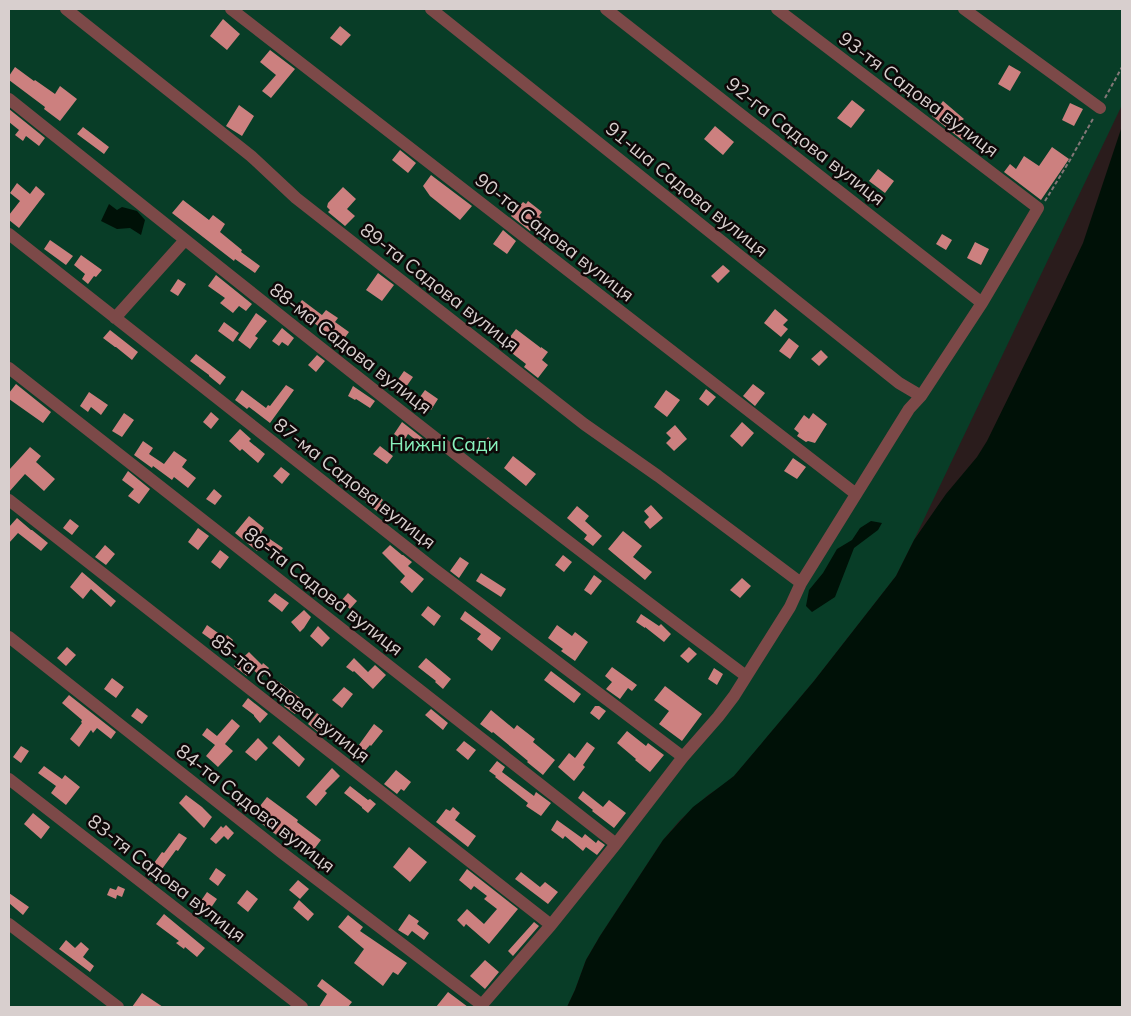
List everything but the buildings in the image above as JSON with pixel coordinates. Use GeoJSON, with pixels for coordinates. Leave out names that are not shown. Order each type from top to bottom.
{"type":"FeatureCollection","features":[{"type":"Feature","properties":{"kind":"street","name":"89-та Садова вулиця"},"geometry":{"type":"LineString","coordinates":[[66,9],[251,156],[296,198],[568,412],[658,476],[801,583]]}},
{"type":"Feature","properties":{"kind":"street","name":"90-та Садова вулиця"},"geometry":{"type":"LineString","coordinates":[[230,9],[856,494]]}},
{"type":"Feature","properties":{"kind":"street","name":"91-ша Садова вулиця"},"geometry":{"type":"LineString","coordinates":[[431,9],[899,383],[921,396]]}},
{"type":"Feature","properties":{"kind":"street","name":"92-га Садова вулиця"},"geometry":{"type":"LineString","coordinates":[[606,9],[982,303]]}},
{"type":"Feature","properties":{"kind":"street","name":"93-тя Садова вулиця"},"geometry":{"type":"LineString","coordinates":[[777,9],[1038,208]]}},
{"type":"Feature","properties":{"kind":"street"},"geometry":{"type":"LineString","coordinates":[[964,9],[1100,108]]}},
{"type":"Feature","properties":{"kind":"street","name":"88-ма Садова вулиця"},"geometry":{"type":"LineString","coordinates":[[9,99],[538,519],[746,676]]}},
{"type":"Feature","properties":{"kind":"street"},"geometry":{"type":"LineString","coordinates":[[481,1006],[551,925],[683,757],[734,696],[790,607],[801,583],[856,494],[909,409],[921,396],[982,303],[1038,208]]}},
{"type":"Feature","properties":{"kind":"street","name":"87-ма Садова вулиця"},"geometry":{"type":"LineString","coordinates":[[9,234],[434,569],[683,757]]}},
{"type":"Feature","properties":{"kind":"street"},"geometry":{"type":"LineString","coordinates":[[115,318],[185,240]]}},
{"type":"Feature","properties":{"kind":"street","name":"86-та Садова вулиця"},"geometry":{"type":"LineString","coordinates":[[9,368],[616,844]]}},
{"type":"Feature","properties":{"kind":"street","name":"85-та Садова вулиця"},"geometry":{"type":"LineString","coordinates":[[9,500],[551,925]]}},
{"type":"Feature","properties":{"kind":"street","name":"84-та Садова вулиця"},"geometry":{"type":"LineString","coordinates":[[9,637],[281,852],[481,1006]]}},
{"type":"Feature","properties":{"kind":"street","name":"83-тя Садова вулиця"},"geometry":{"type":"LineString","coordinates":[[9,779],[302,1007]]}},
{"type":"Feature","properties":{"kind":"street"},"geometry":{"type":"LineString","coordinates":[[9,924],[118,1007]]}},
{"type":"Feature","properties":{"kind":"path"},"geometry":{"type":"LineString","coordinates":[[1038,208],[1047,200],[1122,67]]}},
{"type":"Feature","properties":{"kind":"green space","name":"Нижні Сади"},"geometry":{"type":"Polygon","coordinates":[[[9,9],[1122,9],[1122,105],[896,576],[814,681],[734,776],[708,795],[680,820],[663,840],[586,960],[567,1007],[9,1007],[9,9]]]}},
{"type":"Feature","properties":{"kind":"shaded area"},"geometry":{"type":"Polygon","coordinates":[[[1122,126],[1122,1007],[567,1007],[586,960],[663,840],[693,807],[734,776],[814,681],[896,576],[914,540],[946,494],[977,457],[987,441],[1083,243],[1122,126]]]}},
{"type":"Feature","properties":{"kind":"shaded area"},"geometry":{"type":"Polygon","coordinates":[[[109,204],[117,210],[122,207],[137,211],[145,220],[141,235],[130,228],[117,229],[101,221],[109,204]]]}},
{"type":"Feature","properties":{"kind":"shaded area"},"geometry":{"type":"Polygon","coordinates":[[[871,521],[882,523],[878,530],[854,548],[835,597],[812,612],[806,606],[809,590],[823,573],[837,549],[852,540],[860,528],[871,521]]]}}]}
